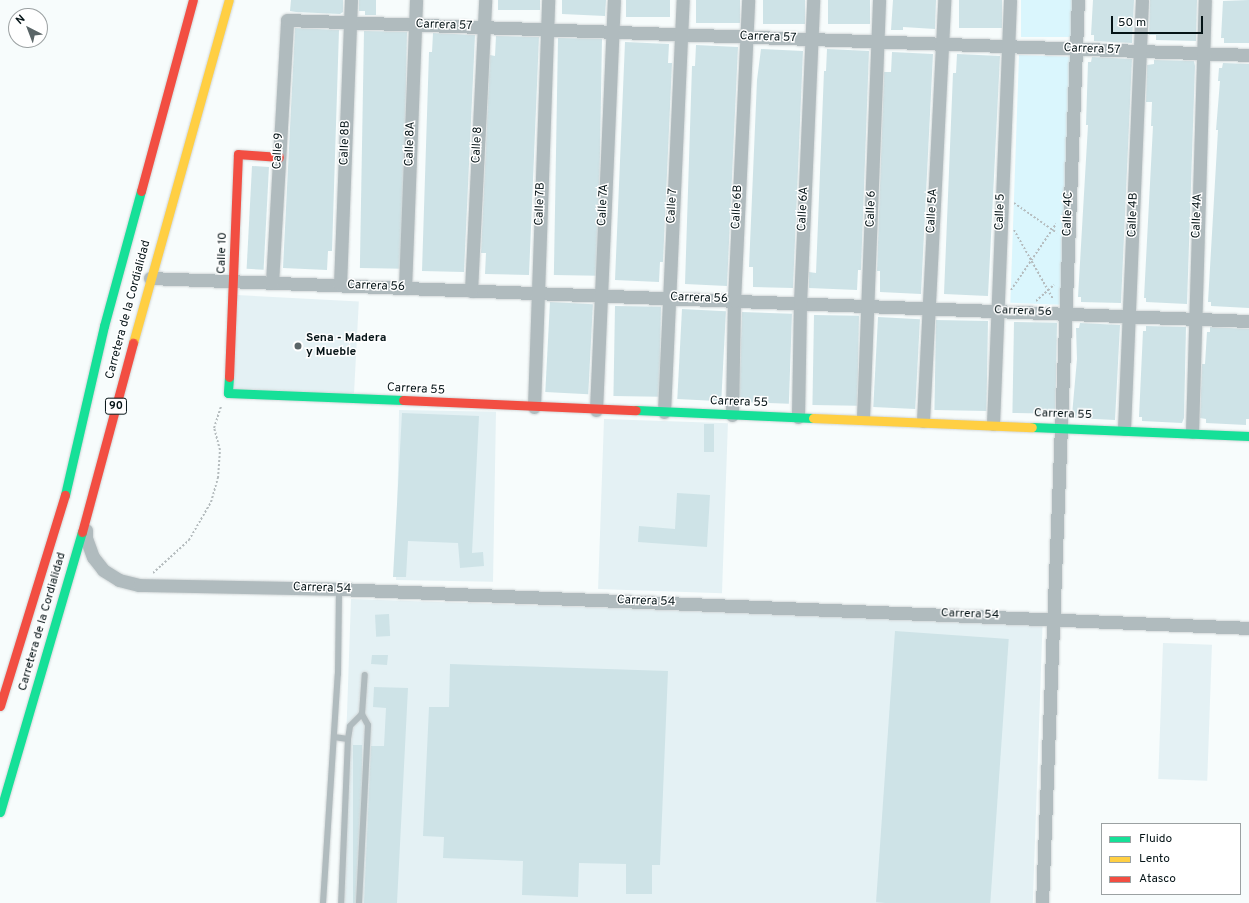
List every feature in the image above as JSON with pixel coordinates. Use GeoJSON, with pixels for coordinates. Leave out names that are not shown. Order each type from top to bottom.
{"type":"FeatureCollection","features":[{"type":"Feature","properties":{"kind":"main road","name":"Carretera de la Cordialidad"},"geometry":{"type":"LineString","coordinates":[[0,706],[59,520],[104,326],[193,0]]}},
{"type":"Feature","properties":{"kind":"main road","name":"Carretera de la Cordialidad"},"geometry":{"type":"LineString","coordinates":[[0,812],[86,518],[150,278],[229,0]]}},
{"type":"Feature","properties":{"kind":"main road","name":"Calle 10"},"geometry":{"type":"LineString","coordinates":[[228,393],[234,281],[238,154],[279,157]]}},
{"type":"Feature","properties":{"kind":"main road","name":"Carrera 55"},"geometry":{"type":"LineString","coordinates":[[228,393],[596,410],[863,418],[1192,432],[1249,436]]}},
{"type":"Feature","properties":{"kind":"street","name":"Calle 8B"},"geometry":{"type":"LineString","coordinates":[[340,285],[351,0]]}},
{"type":"Feature","properties":{"kind":"street","name":"Calle 8A"},"geometry":{"type":"LineString","coordinates":[[405,288],[416,0]]}},
{"type":"Feature","properties":{"kind":"street","name":"Calle 8"},"geometry":{"type":"LineString","coordinates":[[471,291],[485,0]]}},
{"type":"Feature","properties":{"kind":"street","name":"Calle 7B"},"geometry":{"type":"LineString","coordinates":[[534,407],[548,0]]}},
{"type":"Feature","properties":{"kind":"street","name":"Calle 7A"},"geometry":{"type":"LineString","coordinates":[[596,410],[614,0]]}},
{"type":"Feature","properties":{"kind":"street","name":"Calle 7"},"geometry":{"type":"LineString","coordinates":[[664,412],[668,298],[682,34],[682,0]]}},
{"type":"Feature","properties":{"kind":"street","name":"Calle 6B"},"geometry":{"type":"LineString","coordinates":[[732,415],[734,301],[748,0]]}},
{"type":"Feature","properties":{"kind":"street","name":"Calle 6A"},"geometry":{"type":"LineString","coordinates":[[798,417],[800,303],[813,0]]}},
{"type":"Feature","properties":{"kind":"street","name":"Calle 6"},"geometry":{"type":"LineString","coordinates":[[863,418],[879,0]]}},
{"type":"Feature","properties":{"kind":"street","name":"Calle 5A"},"geometry":{"type":"LineString","coordinates":[[923,421],[927,308],[944,0]]}},
{"type":"Feature","properties":{"kind":"street","name":"Calle 5"},"geometry":{"type":"LineString","coordinates":[[993,424],[1010,0]]}},
{"type":"Feature","properties":{"kind":"street","name":"Calle 4C"},"geometry":{"type":"LineString","coordinates":[[1042,903],[1078,0]]}},
{"type":"Feature","properties":{"kind":"street","name":"Calle 4B"},"geometry":{"type":"LineString","coordinates":[[1124,430],[1130,316],[1142,0]]}},
{"type":"Feature","properties":{"kind":"street","name":"Calle 4A"},"geometry":{"type":"LineString","coordinates":[[1192,432],[1194,319],[1206,0]]}},
{"type":"Feature","properties":{"kind":"street","name":"Carrera 57"},"geometry":{"type":"LineString","coordinates":[[287,20],[1249,55]]}},
{"type":"Feature","properties":{"kind":"street","name":"Calle 9"},"geometry":{"type":"LineString","coordinates":[[272,283],[287,20]]}},
{"type":"Feature","properties":{"kind":"street","name":"Carrera 56"},"geometry":{"type":"LineString","coordinates":[[150,278],[1249,321]]}},
{"type":"Feature","properties":{"kind":"street","name":"Carrera 54"},"geometry":{"type":"LineString","coordinates":[[86,518],[86,538],[93,557],[103,570],[119,580],[139,585],[339,589],[1249,628]]}},
{"type":"Feature","properties":{"kind":"lane"},"geometry":{"type":"LineString","coordinates":[[324,903],[334,737],[339,589]]}},
{"type":"Feature","properties":{"kind":"lane"},"geometry":{"type":"LineString","coordinates":[[359,903],[368,725],[362,714],[365,675]]}},
{"type":"Feature","properties":{"kind":"lane"},"geometry":{"type":"LineString","coordinates":[[341,903],[348,739],[350,726],[362,714]]}},
{"type":"Feature","properties":{"kind":"lane"},"geometry":{"type":"LineString","coordinates":[[334,737],[348,739]]}},
{"type":"Feature","properties":{"kind":"path"},"geometry":{"type":"LineString","coordinates":[[1002,195],[1068,241]]}},
{"type":"Feature","properties":{"kind":"path"},"geometry":{"type":"LineString","coordinates":[[1010,292],[1056,223]]}},
{"type":"Feature","properties":{"kind":"path"},"geometry":{"type":"LineString","coordinates":[[1012,228],[1047,291],[1065,314]]}},
{"type":"Feature","properties":{"kind":"path"},"geometry":{"type":"LineString","coordinates":[[1023,312],[1067,274]]}},
{"type":"Feature","properties":{"kind":"path"},"geometry":{"type":"LineString","coordinates":[[139,585],[189,540],[212,502],[218,478],[220,450],[214,428],[217,414],[228,393]]}},
{"type":"Feature","properties":{"kind":"shaded area"},"geometry":{"type":"Polygon","coordinates":[[[1021,0],[1072,0],[1072,37],[1021,37],[1021,0]]]}},
{"type":"Feature","properties":{"kind":"shaded area"},"geometry":{"type":"Polygon","coordinates":[[[1019,55],[1070,57],[1061,305],[1010,303],[1019,55]]]}},
{"type":"Feature","properties":{"kind":"shaded area","name":"Sena - Madera y Mueble"},"geometry":{"type":"Polygon","coordinates":[[[237,295],[359,301],[354,396],[232,390],[237,295]]]}},
{"type":"Feature","properties":{"kind":"shaded area"},"geometry":{"type":"Polygon","coordinates":[[[399,410],[496,412],[493,582],[396,580],[399,410]]]}},
{"type":"Feature","properties":{"kind":"shaded area"},"geometry":{"type":"Polygon","coordinates":[[[604,419],[728,423],[722,593],[598,589],[604,419]]]}},
{"type":"Feature","properties":{"kind":"shaded area"},"geometry":{"type":"Polygon","coordinates":[[[351,599],[1043,623],[1033,903],[340,903],[351,599]]]}},
{"type":"Feature","properties":{"kind":"shaded area"},"geometry":{"type":"Polygon","coordinates":[[[1163,643],[1212,645],[1207,781],[1158,779],[1163,643]]]}},
{"type":"Feature","properties":{"kind":"building"},"geometry":{"type":"Polygon","coordinates":[[[291,0],[343,0],[343,12],[340,14],[290,11],[291,0]]]}},
{"type":"Feature","properties":{"kind":"building"},"geometry":{"type":"Polygon","coordinates":[[[359,0],[376,0],[376,15],[365,15],[365,11],[359,11],[359,0]]]}},
{"type":"Feature","properties":{"kind":"building"},"geometry":{"type":"Polygon","coordinates":[[[498,0],[540,0],[540,10],[498,10],[498,0]]]}},
{"type":"Feature","properties":{"kind":"building"},"geometry":{"type":"Polygon","coordinates":[[[562,0],[606,0],[605,16],[562,14],[562,0]]]}},
{"type":"Feature","properties":{"kind":"building"},"geometry":{"type":"Polygon","coordinates":[[[626,0],[670,0],[670,17],[626,17],[626,0]]]}},
{"type":"Feature","properties":{"kind":"building"},"geometry":{"type":"Polygon","coordinates":[[[696,0],[740,0],[740,23],[696,23],[696,0]]]}},
{"type":"Feature","properties":{"kind":"building"},"geometry":{"type":"Polygon","coordinates":[[[763,0],[805,0],[805,24],[763,24],[763,0]]]}},
{"type":"Feature","properties":{"kind":"building"},"geometry":{"type":"Polygon","coordinates":[[[828,0],[870,0],[870,24],[828,24],[828,0]]]}},
{"type":"Feature","properties":{"kind":"building"},"geometry":{"type":"Polygon","coordinates":[[[893,0],[936,0],[935,29],[903,27],[903,30],[891,30],[893,0]]]}},
{"type":"Feature","properties":{"kind":"building"},"geometry":{"type":"Polygon","coordinates":[[[959,0],[1002,0],[1002,28],[959,28],[959,0]]]}},
{"type":"Feature","properties":{"kind":"building"},"geometry":{"type":"Polygon","coordinates":[[[1093,0],[1134,0],[1132,43],[1094,41],[1094,35],[1091,35],[1093,0]]]}},
{"type":"Feature","properties":{"kind":"building"},"geometry":{"type":"Polygon","coordinates":[[[1150,0],[1197,0],[1196,41],[1156,40],[1156,35],[1149,35],[1150,0]]]}},
{"type":"Feature","properties":{"kind":"building"},"geometry":{"type":"Polygon","coordinates":[[[1249,0],[1249,43],[1224,43],[1224,38],[1221,38],[1223,1],[1249,0]]]}},
{"type":"Feature","properties":{"kind":"building"},"geometry":{"type":"Polygon","coordinates":[[[295,28],[339,30],[332,251],[328,251],[327,270],[283,268],[295,28]]]}},
{"type":"Feature","properties":{"kind":"building"},"geometry":{"type":"Polygon","coordinates":[[[364,31],[407,32],[403,269],[360,268],[364,31]]]}},
{"type":"Feature","properties":{"kind":"building"},"geometry":{"type":"Polygon","coordinates":[[[433,33],[475,35],[464,272],[422,271],[429,52],[432,52],[433,33]]]}},
{"type":"Feature","properties":{"kind":"building"},"geometry":{"type":"Polygon","coordinates":[[[496,36],[539,37],[529,275],[485,274],[486,253],[481,253],[490,55],[495,56],[496,36]]]}},
{"type":"Feature","properties":{"kind":"building"},"geometry":{"type":"Polygon","coordinates":[[[558,38],[602,39],[598,276],[554,275],[558,38]]]}},
{"type":"Feature","properties":{"kind":"building"},"geometry":{"type":"Polygon","coordinates":[[[625,42],[669,44],[668,63],[672,63],[663,262],[660,262],[659,282],[615,280],[625,42]]]}},
{"type":"Feature","properties":{"kind":"building"},"geometry":{"type":"Polygon","coordinates":[[[696,45],[738,47],[727,286],[685,284],[692,66],[695,66],[696,45]]]}},
{"type":"Feature","properties":{"kind":"building"},"geometry":{"type":"Polygon","coordinates":[[[761,49],[803,51],[793,288],[753,287],[753,267],[749,267],[757,80],[761,49]]]}},
{"type":"Feature","properties":{"kind":"building"},"geometry":{"type":"Polygon","coordinates":[[[827,49],[869,51],[861,270],[858,270],[857,290],[809,288],[809,272],[816,273],[824,71],[826,71],[827,49]]]}},
{"type":"Feature","properties":{"kind":"building"},"geometry":{"type":"Polygon","coordinates":[[[892,52],[933,54],[921,294],[880,292],[880,271],[877,271],[884,72],[891,72],[892,52]]]}},
{"type":"Feature","properties":{"kind":"building"},"geometry":{"type":"Polygon","coordinates":[[[957,54],[1000,56],[988,296],[944,294],[953,73],[956,73],[957,54]]]}},
{"type":"Feature","properties":{"kind":"building"},"geometry":{"type":"Polygon","coordinates":[[[1092,57],[1132,59],[1121,303],[1081,302],[1081,297],[1078,297],[1088,125],[1086,125],[1088,62],[1091,62],[1092,57]]]}},
{"type":"Feature","properties":{"kind":"building"},"geometry":{"type":"Polygon","coordinates":[[[1154,60],[1194,61],[1195,66],[1187,304],[1146,302],[1146,298],[1144,298],[1153,126],[1151,126],[1152,102],[1146,102],[1147,65],[1154,64],[1154,60]]]}},
{"type":"Feature","properties":{"kind":"building"},"geometry":{"type":"Polygon","coordinates":[[[1223,63],[1249,64],[1249,308],[1211,306],[1211,302],[1208,302],[1218,130],[1216,130],[1220,81],[1218,81],[1219,68],[1222,68],[1223,63]]]}},
{"type":"Feature","properties":{"kind":"building"},"geometry":{"type":"Polygon","coordinates":[[[252,166],[269,167],[264,270],[247,269],[252,166]]]}},
{"type":"Feature","properties":{"kind":"building"},"geometry":{"type":"Polygon","coordinates":[[[550,302],[593,304],[588,394],[545,392],[550,302]]]}},
{"type":"Feature","properties":{"kind":"building"},"geometry":{"type":"Polygon","coordinates":[[[615,306],[661,307],[659,397],[613,396],[615,306]]]}},
{"type":"Feature","properties":{"kind":"building"},"geometry":{"type":"Polygon","coordinates":[[[682,309],[726,311],[721,401],[677,399],[682,309]]]}},
{"type":"Feature","properties":{"kind":"building"},"geometry":{"type":"Polygon","coordinates":[[[742,312],[792,314],[789,404],[739,402],[742,312]]]}},
{"type":"Feature","properties":{"kind":"building"},"geometry":{"type":"Polygon","coordinates":[[[814,315],[859,316],[857,406],[812,405],[814,315]]]}},
{"type":"Feature","properties":{"kind":"building"},"geometry":{"type":"Polygon","coordinates":[[[878,317],[920,319],[915,409],[873,407],[878,317]]]}},
{"type":"Feature","properties":{"kind":"building"},"geometry":{"type":"Polygon","coordinates":[[[936,320],[988,321],[986,411],[934,410],[936,320]]]}},
{"type":"Feature","properties":{"kind":"building"},"geometry":{"type":"Polygon","coordinates":[[[1014,322],[1057,323],[1055,414],[1012,413],[1014,322]]]}},
{"type":"Feature","properties":{"kind":"building"},"geometry":{"type":"Polygon","coordinates":[[[1080,323],[1120,325],[1115,420],[1075,418],[1075,415],[1072,415],[1077,359],[1076,328],[1079,328],[1080,323]]]}},
{"type":"Feature","properties":{"kind":"building"},"geometry":{"type":"Polygon","coordinates":[[[1146,326],[1186,327],[1184,418],[1182,423],[1142,421],[1142,417],[1139,417],[1143,331],[1146,331],[1146,326]]]}},
{"type":"Feature","properties":{"kind":"building"},"geometry":{"type":"Polygon","coordinates":[[[1210,327],[1249,329],[1249,419],[1246,419],[1246,425],[1206,423],[1206,419],[1200,418],[1202,364],[1205,364],[1207,332],[1210,332],[1210,327]]]}},
{"type":"Feature","properties":{"kind":"building"},"geometry":{"type":"Polygon","coordinates":[[[402,413],[479,416],[472,553],[483,552],[484,566],[460,568],[458,543],[408,541],[406,577],[393,577],[402,413]]]}},
{"type":"Feature","properties":{"kind":"building"},"geometry":{"type":"Polygon","coordinates":[[[704,424],[714,424],[714,452],[704,452],[704,424]]]}},
{"type":"Feature","properties":{"kind":"building"},"geometry":{"type":"Polygon","coordinates":[[[677,493],[710,495],[707,547],[638,542],[639,526],[675,529],[677,493]]]}},
{"type":"Feature","properties":{"kind":"building"},"geometry":{"type":"Polygon","coordinates":[[[389,614],[390,636],[376,637],[375,615],[389,614]]]}},
{"type":"Feature","properties":{"kind":"building"},"geometry":{"type":"Polygon","coordinates":[[[895,631],[1009,639],[990,903],[876,902],[895,631]]]}},
{"type":"Feature","properties":{"kind":"building"},"geometry":{"type":"Polygon","coordinates":[[[372,655],[388,655],[387,665],[371,664],[372,655]]]}},
{"type":"Feature","properties":{"kind":"building"},"geometry":{"type":"Polygon","coordinates":[[[450,664],[668,671],[660,865],[652,865],[652,894],[626,894],[626,864],[579,863],[578,897],[522,895],[523,861],[443,858],[444,837],[423,836],[429,707],[449,707],[450,664]]]}},
{"type":"Feature","properties":{"kind":"building"},"geometry":{"type":"Polygon","coordinates":[[[374,687],[408,688],[397,903],[364,903],[371,746],[384,746],[386,708],[373,707],[374,687]]]}},
{"type":"Feature","properties":{"kind":"building"},"geometry":{"type":"Polygon","coordinates":[[[353,745],[362,745],[362,903],[353,903],[353,745]]]}},
{"type":"Feature","properties":{"kind":"traffic: fast"},"geometry":{"type":"LineString","coordinates":[[65,495],[104,326],[141,191]]}},
{"type":"Feature","properties":{"kind":"traffic: fast"},"geometry":{"type":"LineString","coordinates":[[229,377],[228,393],[403,400]]}},
{"type":"Feature","properties":{"kind":"traffic: fast"},"geometry":{"type":"LineString","coordinates":[[636,410],[813,418]]}},
{"type":"Feature","properties":{"kind":"traffic: fast"},"geometry":{"type":"LineString","coordinates":[[1032,427],[1249,436]]}},
{"type":"Feature","properties":{"kind":"traffic: fast"},"geometry":{"type":"LineString","coordinates":[[0,812],[82,532]]}},
{"type":"Feature","properties":{"kind":"traffic: slow"},"geometry":{"type":"LineString","coordinates":[[133,343],[229,0]]}},
{"type":"Feature","properties":{"kind":"traffic: slow"},"geometry":{"type":"LineString","coordinates":[[813,418],[1032,427]]}},
{"type":"Feature","properties":{"kind":"traffic: jam"},"geometry":{"type":"LineString","coordinates":[[141,191],[193,0]]}},
{"type":"Feature","properties":{"kind":"traffic: jam"},"geometry":{"type":"LineString","coordinates":[[229,377],[238,154],[279,157]]}},
{"type":"Feature","properties":{"kind":"traffic: jam"},"geometry":{"type":"LineString","coordinates":[[82,532],[133,343]]}},
{"type":"Feature","properties":{"kind":"traffic: jam"},"geometry":{"type":"LineString","coordinates":[[403,400],[636,410]]}},
{"type":"Feature","properties":{"kind":"traffic: jam"},"geometry":{"type":"LineString","coordinates":[[0,706],[65,495]]}},
{"type":"Feature","properties":{"kind":"place","name":"Sena - Madera y Mueble"},"geometry":{"type":"Point","coordinates":[298,346]}}]}
